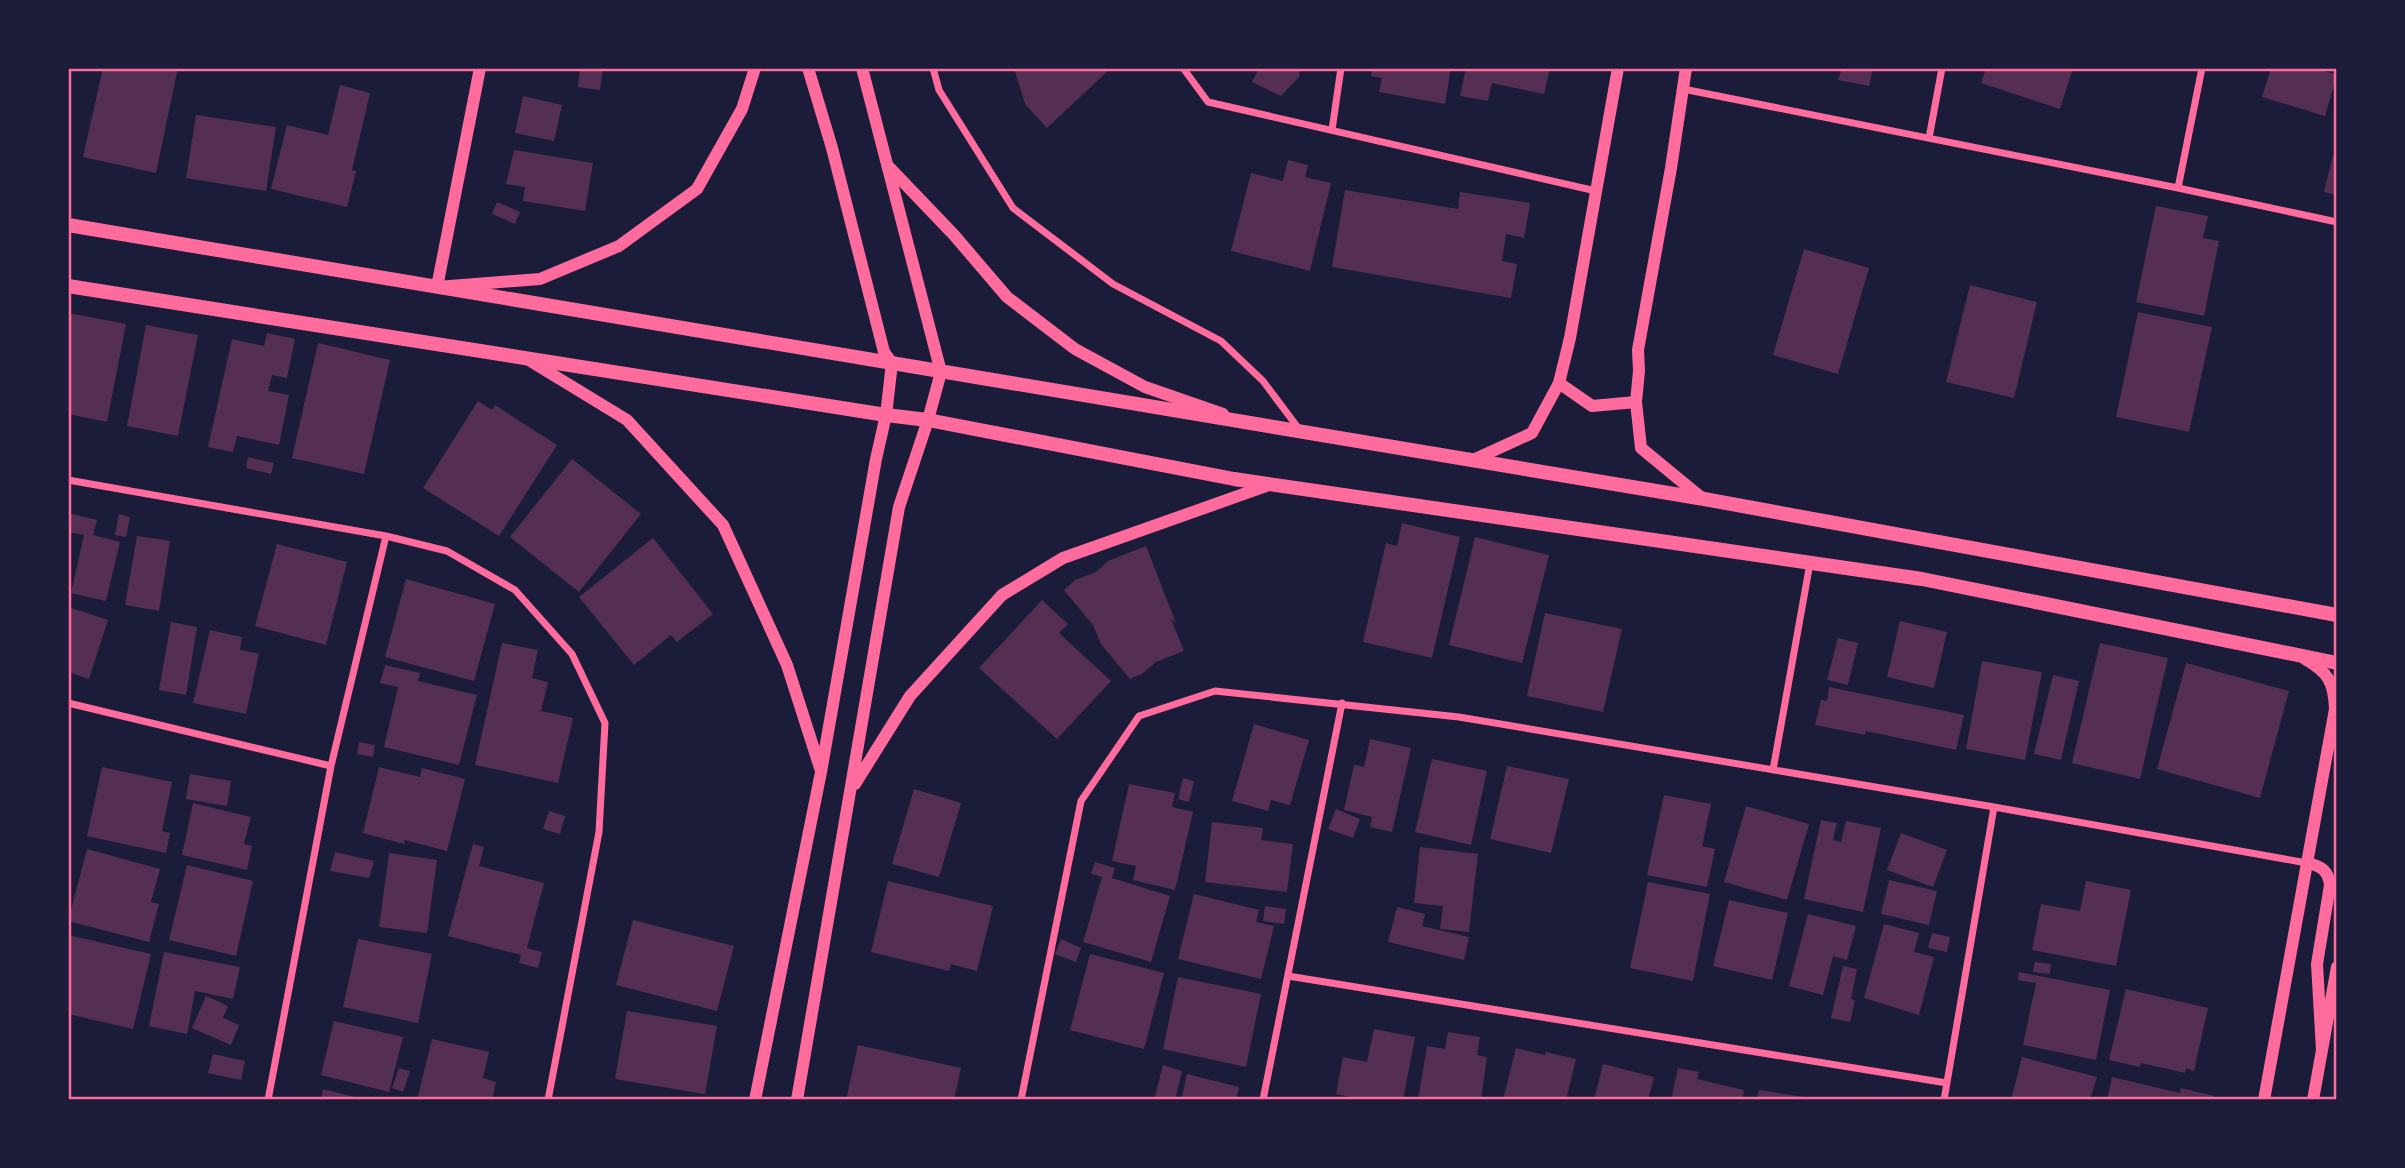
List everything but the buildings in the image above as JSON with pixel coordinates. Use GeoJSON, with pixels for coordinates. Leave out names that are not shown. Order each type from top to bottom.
{"type":"FeatureCollection","features":[{"type":"Feature","properties":{"kind":"main road"},"geometry":{"type":"LineString","coordinates":[[68,225],[1704,499],[2337,615]]}},
{"type":"Feature","properties":{"kind":"main road"},"geometry":{"type":"LineString","coordinates":[[68,286],[928,420],[1234,479],[1922,579],[2337,663]]}},
{"type":"Feature","properties":{"kind":"street"},"geometry":{"type":"LineString","coordinates":[[480,68],[437,287],[540,279],[619,246],[697,189],[742,110],[755,68]]}},
{"type":"Feature","properties":{"kind":"street"},"geometry":{"type":"LineString","coordinates":[[755,1100],[821,772],[886,415],[892,363],[884,352],[832,148],[808,68]]}},
{"type":"Feature","properties":{"kind":"street"},"geometry":{"type":"LineString","coordinates":[[797,1100],[900,507],[941,372],[862,68]]}},
{"type":"Feature","properties":{"kind":"street"},"geometry":{"type":"LineString","coordinates":[[933,68],[939,90],[1013,208],[1113,284],[1222,341],[1263,381],[1301,432]]}},
{"type":"Feature","properties":{"kind":"street"},"geometry":{"type":"LineString","coordinates":[[1183,68],[1208,102],[1597,191]]}},
{"type":"Feature","properties":{"kind":"street"},"geometry":{"type":"LineString","coordinates":[[1332,130],[1341,68]]}},
{"type":"Feature","properties":{"kind":"street"},"geometry":{"type":"LineString","coordinates":[[1473,460],[1532,433],[1559,383],[1570,338],[1618,68]]}},
{"type":"Feature","properties":{"kind":"street"},"geometry":{"type":"LineString","coordinates":[[1686,68],[1671,168],[1637,350],[1639,371],[1636,402],[1641,448],[1704,499]]}},
{"type":"Feature","properties":{"kind":"street"},"geometry":{"type":"LineString","coordinates":[[1929,138],[1942,68]]}},
{"type":"Feature","properties":{"kind":"street"},"geometry":{"type":"LineString","coordinates":[[2178,188],[2202,68]]}},
{"type":"Feature","properties":{"kind":"street"},"geometry":{"type":"LineString","coordinates":[[1683,89],[2337,222]]}},
{"type":"Feature","properties":{"kind":"street"},"geometry":{"type":"LineString","coordinates":[[885,162],[954,235],[1007,297],[1075,349],[1145,387],[1247,423]]}},
{"type":"Feature","properties":{"kind":"street"},"geometry":{"type":"LineString","coordinates":[[524,357],[627,420],[723,525],[787,664],[821,772]]}},
{"type":"Feature","properties":{"kind":"street"},"geometry":{"type":"LineString","coordinates":[[1559,383],[1592,406],[1636,402]]}},
{"type":"Feature","properties":{"kind":"street"},"geometry":{"type":"LineString","coordinates":[[68,480],[386,536],[447,551],[515,590],[572,654],[605,723],[599,832],[548,1100]]}},
{"type":"Feature","properties":{"kind":"street"},"geometry":{"type":"LineString","coordinates":[[851,790],[910,696],[1002,595],[1063,558],[1272,484]]}},
{"type":"Feature","properties":{"kind":"street"},"geometry":{"type":"LineString","coordinates":[[268,1100],[331,766],[386,536]]}},
{"type":"Feature","properties":{"kind":"street"},"geometry":{"type":"LineString","coordinates":[[1773,770],[1810,563]]}},
{"type":"Feature","properties":{"kind":"street"},"geometry":{"type":"LineString","coordinates":[[2264,1100],[2335,709],[2334,690],[2329,679],[2319,667],[2302,657]]}},
{"type":"Feature","properties":{"kind":"street"},"geometry":{"type":"LineString","coordinates":[[1021,1100],[1081,800],[1139,716],[1215,691],[1459,717],[2307,863],[2325,870],[2330,885],[2317,964],[2322,1051]]}},
{"type":"Feature","properties":{"kind":"street"},"geometry":{"type":"LineString","coordinates":[[68,703],[331,766]]}},
{"type":"Feature","properties":{"kind":"street"},"geometry":{"type":"LineString","coordinates":[[1263,1100],[1342,703]]}},
{"type":"Feature","properties":{"kind":"street"},"geometry":{"type":"LineString","coordinates":[[1944,1100],[1994,807]]}},
{"type":"Feature","properties":{"kind":"street"},"geometry":{"type":"LineString","coordinates":[[2313,1100],[2337,967]]}},
{"type":"Feature","properties":{"kind":"street"},"geometry":{"type":"LineString","coordinates":[[1288,976],[1947,1083]]}}]}
